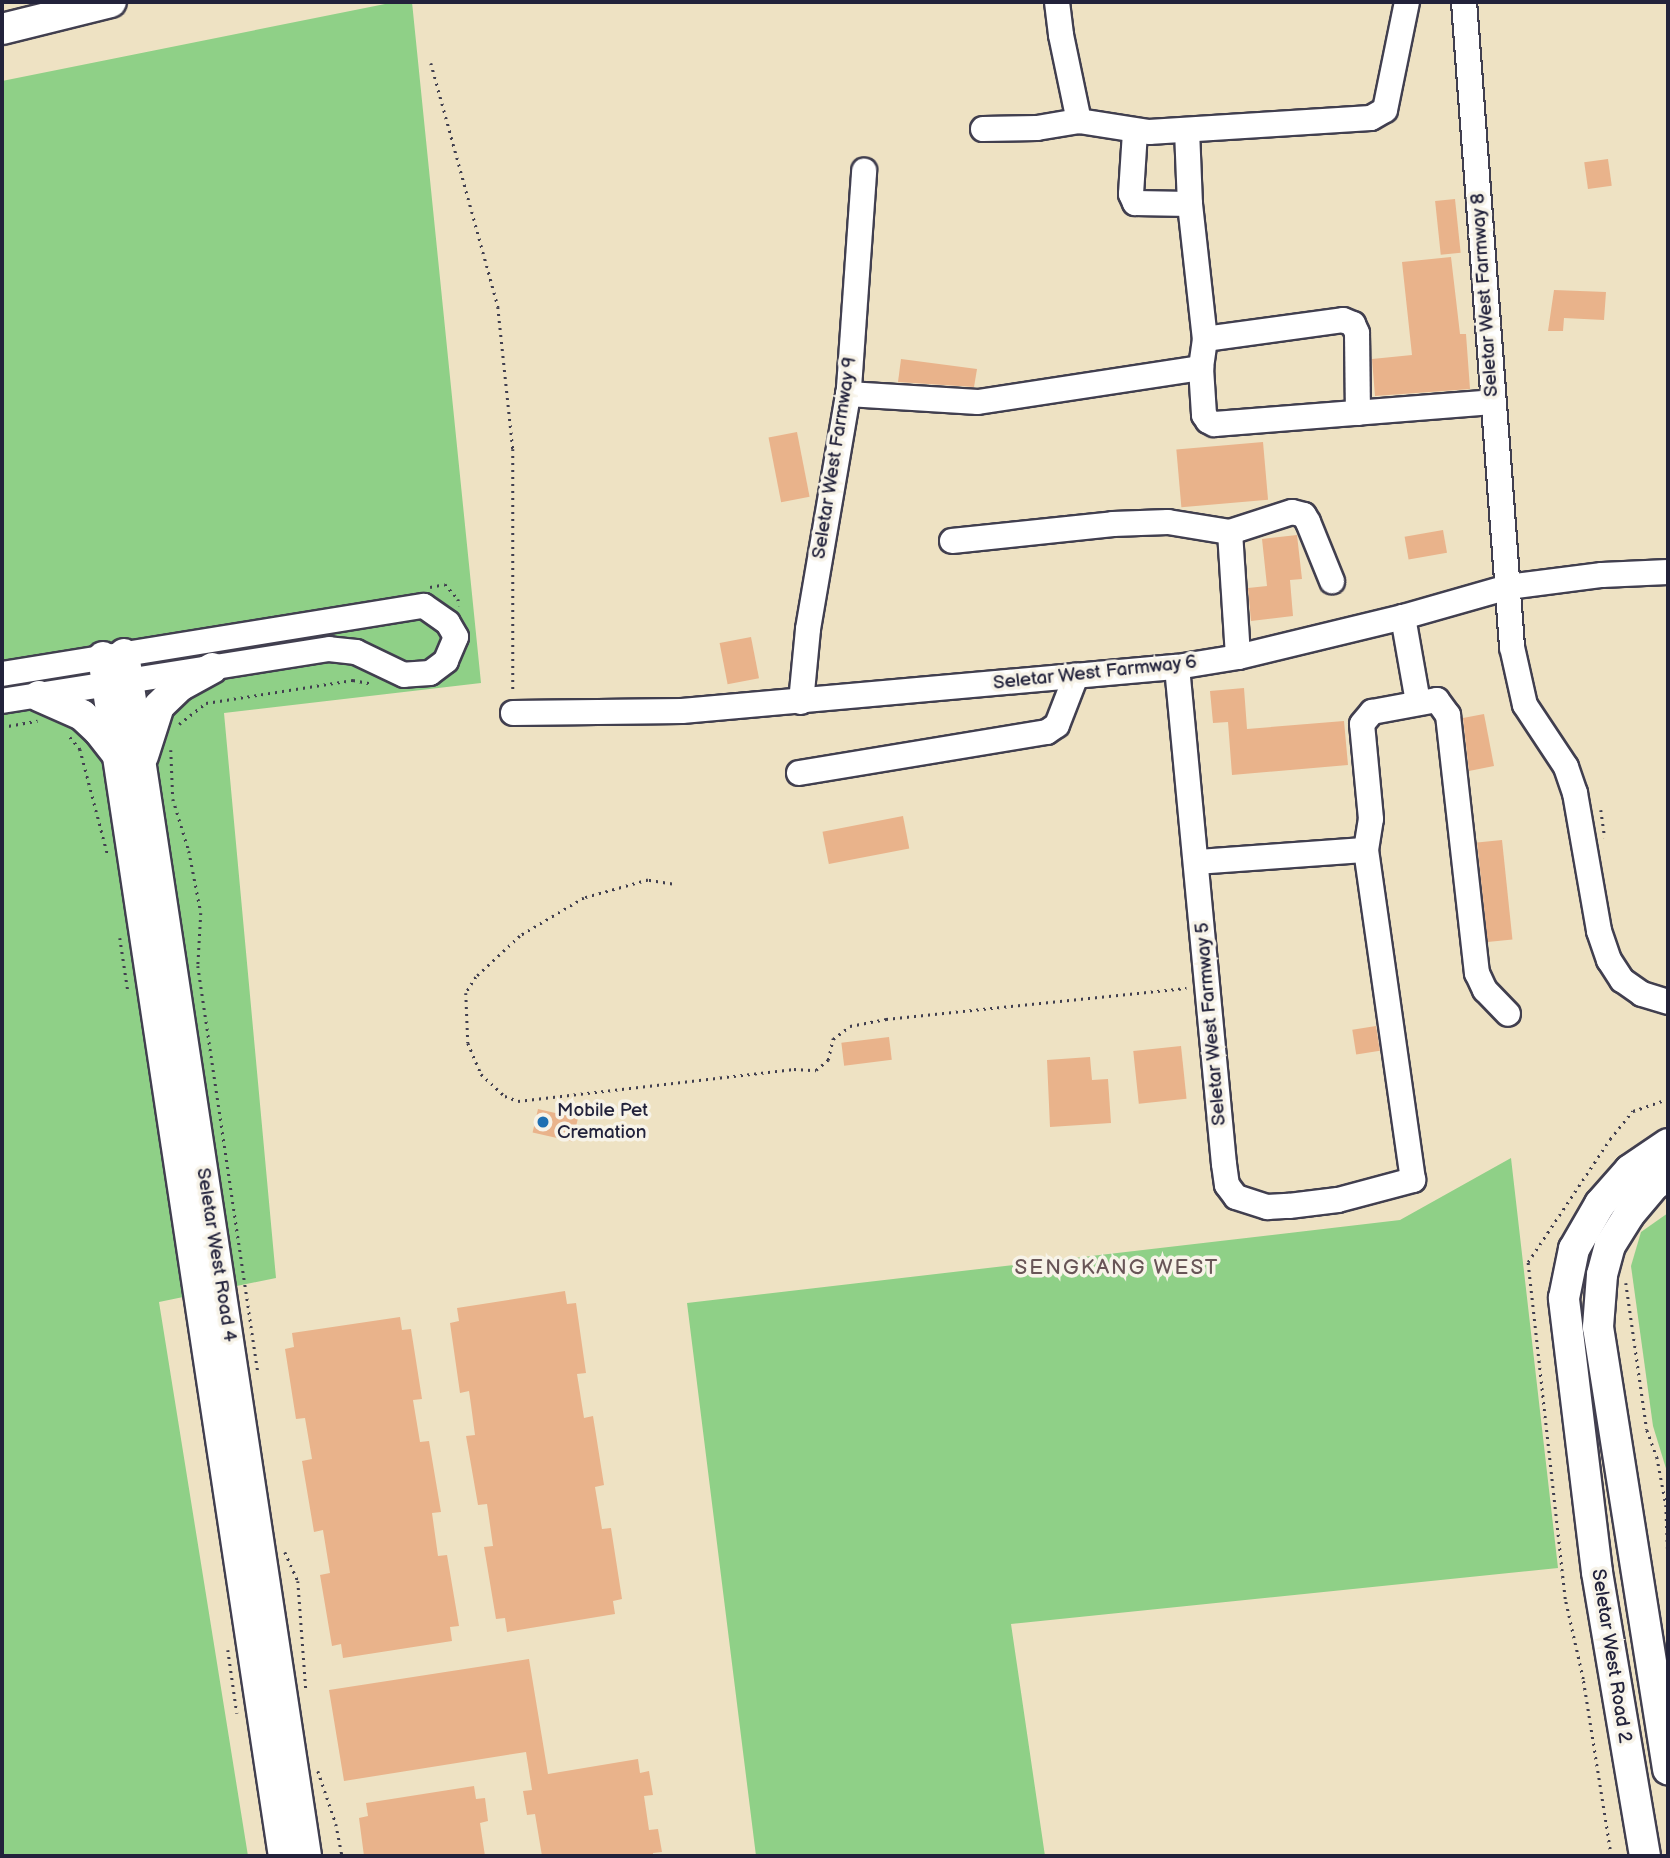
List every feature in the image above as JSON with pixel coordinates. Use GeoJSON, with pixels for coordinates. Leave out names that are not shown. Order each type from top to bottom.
{"type":"FeatureCollection","features":[{"type":"Feature","properties":{"kind":"main road"},"geometry":{"type":"LineString","coordinates":[[2,29],[111,2]]}},
{"type":"Feature","properties":{"kind":"main road"},"geometry":{"type":"LineString","coordinates":[[41,708],[82,715],[130,759],[159,706],[180,686],[212,668]]}},
{"type":"Feature","properties":{"kind":"main road","name":"Seletar West Road 4"},"geometry":{"type":"LineString","coordinates":[[116,669],[306,1856]]}},
{"type":"Feature","properties":{"kind":"main road","name":"Seletar West Road 4"},"geometry":{"type":"LineString","coordinates":[[130,759],[284,1856]]}},
{"type":"Feature","properties":{"kind":"main road","name":"Seletar West Road 2"},"geometry":{"type":"LineString","coordinates":[[1645,1856],[1597,1572],[1564,1318],[1569,1266],[1582,1232],[1610,1191],[1630,1170],[1668,1144]]}},
{"type":"Feature","properties":{"kind":"main road","name":"Seletar West Road 2"},"geometry":{"type":"LineString","coordinates":[[1668,1176],[1654,1185],[1629,1215],[1610,1245],[1602,1275],[1598,1327],[1668,1770]]}},
{"type":"Feature","properties":{"kind":"street"},"geometry":{"type":"LineString","coordinates":[[1058,2],[1061,35],[1079,121]]}},
{"type":"Feature","properties":{"kind":"street"},"geometry":{"type":"LineString","coordinates":[[983,129],[1037,128],[1079,121],[1135,132],[1379,115],[1385,110],[1407,2]]}},
{"type":"Feature","properties":{"kind":"street","name":"Seletar West Farmway 8"},"geometry":{"type":"LineString","coordinates":[[1464,2],[1512,647],[1525,705],[1566,767],[1575,793],[1599,931],[1609,960],[1622,981],[1642,993],[1668,1002]]}},
{"type":"Feature","properties":{"kind":"street"},"geometry":{"type":"LineString","coordinates":[[1187,130],[1190,204],[1205,339],[1200,368],[1204,415],[1214,424],[1493,402]]}},
{"type":"Feature","properties":{"kind":"street"},"geometry":{"type":"LineString","coordinates":[[1135,132],[1131,194],[1135,203],[1190,204]]}},
{"type":"Feature","properties":{"kind":"street","name":"Seletar West Farmway 9"},"geometry":{"type":"LineString","coordinates":[[801,702],[808,629],[848,394],[864,171]]}},
{"type":"Feature","properties":{"kind":"street"},"geometry":{"type":"LineString","coordinates":[[1205,339],[1343,320],[1353,324],[1357,333],[1358,413]]}},
{"type":"Feature","properties":{"kind":"street"},"geometry":{"type":"LineString","coordinates":[[848,394],[978,402],[1200,368]]}},
{"type":"Feature","properties":{"kind":"street"},"geometry":{"type":"LineString","coordinates":[[952,541],[1113,524],[1168,522],[1230,532],[1292,512],[1304,515],[1332,580]]}},
{"type":"Feature","properties":{"kind":"street"},"geometry":{"type":"LineString","coordinates":[[1230,532],[1238,657]]}},
{"type":"Feature","properties":{"kind":"street","name":"Seletar West Farmway 6"},"geometry":{"type":"LineString","coordinates":[[513,713],[682,712],[1177,667],[1238,657],[1404,617],[1508,587],[1602,575],[1668,572]]}},
{"type":"Feature","properties":{"kind":"street"},"geometry":{"type":"LineString","coordinates":[[2,674],[116,669],[212,668],[330,649],[356,652],[404,675],[430,673],[446,661],[456,637],[448,623],[424,606],[116,669],[41,708],[2,701]]}},
{"type":"Feature","properties":{"kind":"street"},"geometry":{"type":"LineString","coordinates":[[1404,617],[1418,702]]}},
{"type":"Feature","properties":{"kind":"street","name":"Seletar West Farmway 5"},"geometry":{"type":"LineString","coordinates":[[1177,667],[1225,1174],[1227,1185],[1236,1196],[1267,1207],[1338,1200],[1413,1180],[1366,850]]}},
{"type":"Feature","properties":{"kind":"street"},"geometry":{"type":"LineString","coordinates":[[799,772],[1047,732],[1057,724],[1076,676]]}},
{"type":"Feature","properties":{"kind":"street"},"geometry":{"type":"LineString","coordinates":[[1197,862],[1366,850],[1371,820],[1362,724],[1372,712],[1437,700],[1448,715],[1477,973],[1485,990],[1508,1014]]}},
{"type":"Feature","properties":{"kind":"path"},"geometry":{"type":"LineString","coordinates":[[431,63],[498,307],[513,449],[513,713]]}},
{"type":"Feature","properties":{"kind":"path"},"geometry":{"type":"LineString","coordinates":[[175,731],[206,703],[353,680]]}},
{"type":"Feature","properties":{"kind":"path"},"geometry":{"type":"LineString","coordinates":[[2,727],[41,708]]}},
{"type":"Feature","properties":{"kind":"path"},"geometry":{"type":"LineString","coordinates":[[171,738],[173,799],[189,851],[201,913],[198,966],[258,1374]]}},
{"type":"Feature","properties":{"kind":"path"},"geometry":{"type":"LineString","coordinates":[[672,884],[648,880],[584,898],[520,936],[476,977],[466,993],[468,1043],[481,1074],[505,1096],[518,1101],[794,1069],[816,1070],[828,1060],[833,1039],[850,1026],[886,1019],[1207,986]]}},
{"type":"Feature","properties":{"kind":"path"},"geometry":{"type":"LineString","coordinates":[[1633,1111],[1668,1099]]}},
{"type":"Feature","properties":{"kind":"path"},"geometry":{"type":"LineString","coordinates":[[1624,1272],[1647,1430],[1657,1457],[1666,1505],[1668,1558]]}},
{"type":"Feature","properties":{"kind":"path"},"geometry":{"type":"LineString","coordinates":[[285,1551],[298,1581],[306,1691]]}},
{"type":"Feature","properties":{"kind":"path"},"geometry":{"type":"LineString","coordinates":[[314,1760],[336,1824],[342,1856]]}},
{"type":"Feature","properties":{"kind":"green space"},"geometry":{"type":"Polygon","coordinates":[[[395,2],[412,2],[481,683],[224,713],[276,1278],[159,1302],[248,1856],[2,1856],[2,81],[395,2]]]}},
{"type":"Feature","properties":{"kind":"green space"},"geometry":{"type":"Polygon","coordinates":[[[1511,1158],[1558,1568],[1011,1624],[1045,1856],[756,1856],[687,1303],[1400,1220],[1511,1158]]]}},
{"type":"Feature","properties":{"kind":"green space"},"geometry":{"type":"Polygon","coordinates":[[[1668,1213],[1668,1475],[1653,1426],[1631,1266],[1641,1232],[1668,1213]]]}},
{"type":"Feature","properties":{"kind":"building"},"geometry":{"type":"Polygon","coordinates":[[[1608,159],[1612,186],[1588,189],[1584,162],[1608,159]]]}},
{"type":"Feature","properties":{"kind":"building"},"geometry":{"type":"Polygon","coordinates":[[[1455,199],[1461,253],[1441,255],[1435,201],[1455,199]]]}},
{"type":"Feature","properties":{"kind":"building"},"geometry":{"type":"Polygon","coordinates":[[[1451,257],[1460,334],[1466,334],[1470,389],[1375,396],[1372,359],[1412,355],[1402,262],[1451,257]]]}},
{"type":"Feature","properties":{"kind":"building"},"geometry":{"type":"Polygon","coordinates":[[[1554,290],[1606,292],[1604,320],[1564,318],[1563,331],[1548,331],[1554,290]]]}},
{"type":"Feature","properties":{"kind":"building"},"geometry":{"type":"Polygon","coordinates":[[[901,359],[977,369],[974,387],[898,382],[901,359]]]}},
{"type":"Feature","properties":{"kind":"building"},"geometry":{"type":"Polygon","coordinates":[[[797,432],[810,497],[781,502],[769,438],[797,432]]]}},
{"type":"Feature","properties":{"kind":"building"},"geometry":{"type":"Polygon","coordinates":[[[1263,442],[1268,500],[1181,507],[1176,450],[1263,442]]]}},
{"type":"Feature","properties":{"kind":"building"},"geometry":{"type":"Polygon","coordinates":[[[1443,530],[1447,553],[1409,559],[1405,537],[1443,530]]]}},
{"type":"Feature","properties":{"kind":"building"},"geometry":{"type":"Polygon","coordinates":[[[1297,535],[1302,579],[1290,580],[1293,616],[1251,621],[1248,588],[1267,586],[1262,539],[1297,535]]]}},
{"type":"Feature","properties":{"kind":"building"},"geometry":{"type":"Polygon","coordinates":[[[751,637],[759,678],[728,684],[720,643],[751,637]]]}},
{"type":"Feature","properties":{"kind":"building"},"geometry":{"type":"Polygon","coordinates":[[[1244,688],[1247,729],[1344,721],[1348,765],[1232,775],[1228,722],[1213,723],[1210,691],[1244,688]]]}},
{"type":"Feature","properties":{"kind":"building"},"geometry":{"type":"Polygon","coordinates":[[[1484,714],[1494,766],[1469,771],[1463,718],[1484,714]]]}},
{"type":"Feature","properties":{"kind":"building"},"geometry":{"type":"Polygon","coordinates":[[[903,816],[909,848],[829,864],[823,832],[903,816]]]}},
{"type":"Feature","properties":{"kind":"building"},"geometry":{"type":"Polygon","coordinates":[[[1502,840],[1512,939],[1488,942],[1477,843],[1502,840]]]}},
{"type":"Feature","properties":{"kind":"building"},"geometry":{"type":"Polygon","coordinates":[[[1376,1026],[1380,1051],[1356,1054],[1352,1030],[1376,1026]]]}},
{"type":"Feature","properties":{"kind":"building"},"geometry":{"type":"Polygon","coordinates":[[[889,1037],[892,1060],[844,1066],[841,1043],[889,1037]]]}},
{"type":"Feature","properties":{"kind":"building"},"geometry":{"type":"Polygon","coordinates":[[[1181,1046],[1187,1099],[1139,1104],[1133,1051],[1181,1046]]]}},
{"type":"Feature","properties":{"kind":"building"},"geometry":{"type":"Polygon","coordinates":[[[1090,1057],[1092,1080],[1108,1079],[1111,1123],[1050,1127],[1047,1060],[1090,1057]]]}},
{"type":"Feature","properties":{"kind":"building"},"geometry":{"type":"Polygon","coordinates":[[[538,1109],[578,1118],[573,1142],[533,1132],[538,1109]]]}},
{"type":"Feature","properties":{"kind":"building"},"geometry":{"type":"Polygon","coordinates":[[[565,1291],[567,1304],[576,1303],[586,1373],[577,1374],[584,1418],[593,1416],[604,1485],[595,1487],[602,1529],[611,1528],[622,1599],[613,1601],[615,1614],[507,1632],[505,1618],[496,1619],[484,1547],[493,1546],[487,1504],[478,1505],[466,1436],[475,1435],[469,1391],[460,1393],[450,1323],[459,1321],[457,1308],[565,1291]]]}},
{"type":"Feature","properties":{"kind":"building"},"geometry":{"type":"Polygon","coordinates":[[[400,1317],[402,1330],[411,1329],[422,1399],[413,1400],[420,1442],[429,1441],[441,1512],[432,1513],[438,1556],[447,1555],[459,1626],[450,1627],[452,1641],[343,1658],[341,1644],[332,1646],[320,1575],[330,1573],[323,1530],[314,1532],[302,1461],[312,1459],[305,1418],[296,1419],[285,1349],[294,1347],[292,1333],[400,1317]]]}},
{"type":"Feature","properties":{"kind":"building"},"geometry":{"type":"Polygon","coordinates":[[[529,1659],[548,1774],[638,1759],[640,1773],[649,1771],[653,1795],[644,1796],[649,1830],[658,1829],[662,1852],[653,1853],[653,1856],[542,1856],[535,1814],[527,1815],[523,1791],[532,1790],[526,1752],[344,1781],[329,1690],[529,1659]]]}},
{"type":"Feature","properties":{"kind":"building"},"geometry":{"type":"Polygon","coordinates":[[[474,1786],[476,1799],[485,1798],[488,1821],[480,1823],[485,1856],[364,1856],[359,1818],[368,1816],[366,1803],[474,1786]]]}},
{"type":"Feature","properties":{"kind":"place","name":"Mobile Pet Cremation"},"geometry":{"type":"Point","coordinates":[543,1122]}},
{"type":"Feature","properties":{"kind":"district","name":"SENGKANG WEST"},"geometry":{"type":"Point","coordinates":[1117,1268]}}]}
